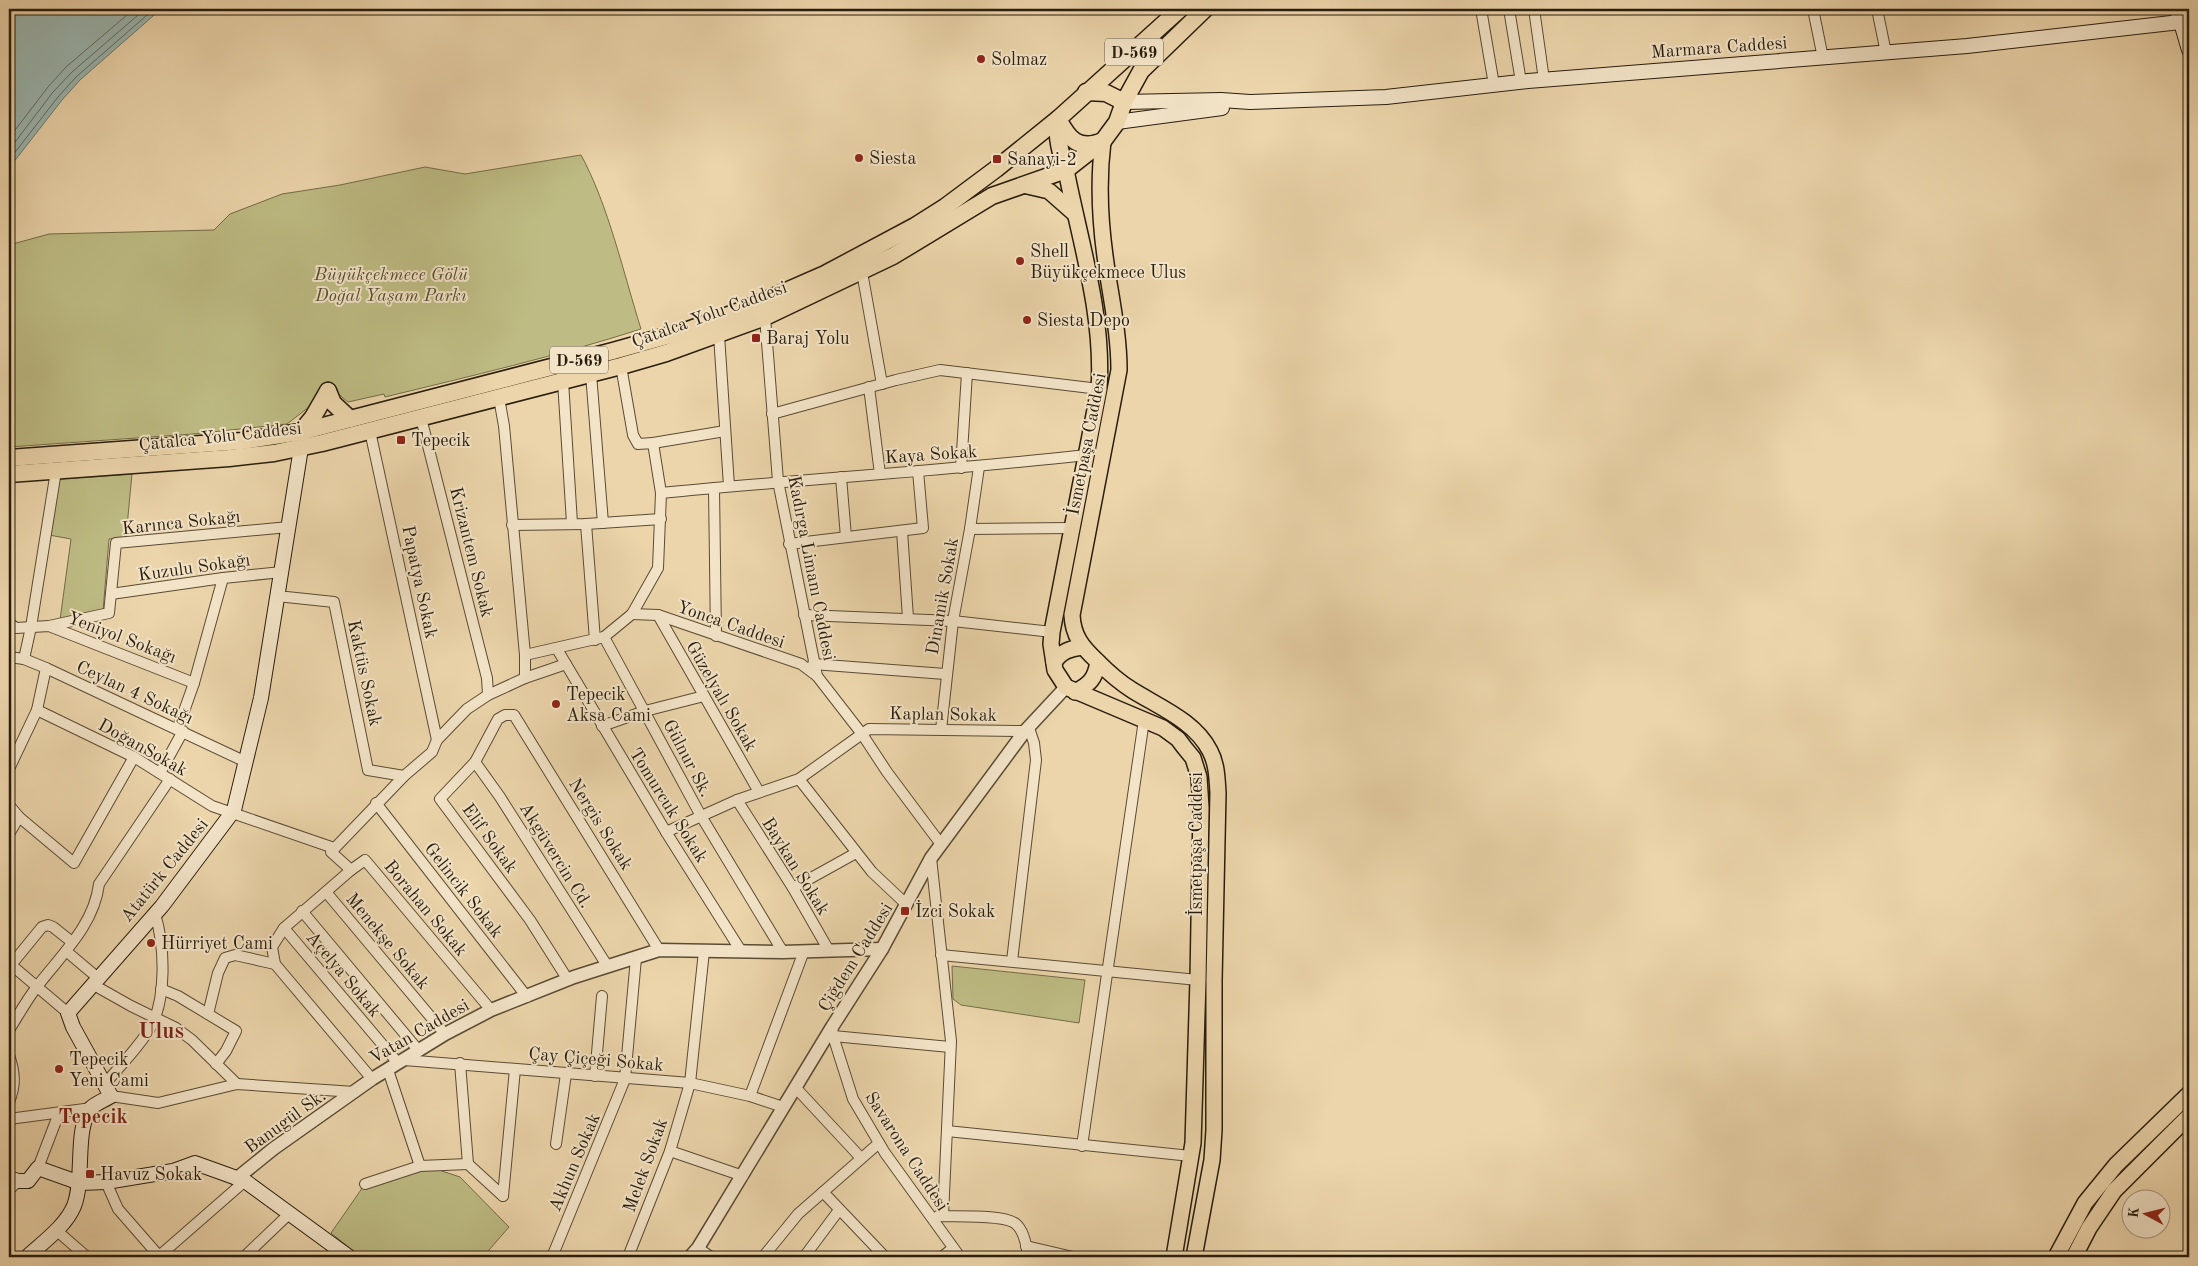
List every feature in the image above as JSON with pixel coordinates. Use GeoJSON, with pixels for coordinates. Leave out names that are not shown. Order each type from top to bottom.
{"type":"FeatureCollection","features":[{"type":"Feature","properties":{"kind":"highway","name":"Çatalca Yolu Caddesi"},"geometry":{"type":"LineString","coordinates":[[9,474],[238,457],[300,440],[350,419],[659,338],[770,299],[825,274],[922,221],[996,169],[1058,118],[1180,9]]}},
{"type":"Feature","properties":{"kind":"highway","name":"Çatalca Yolu Caddesi"},"geometry":{"type":"LineString","coordinates":[[9,458],[242,441],[300,440],[370,431],[621,366],[719,335],[765,318],[862,272],[1004,190],[1066,170],[1103,141],[1117,122],[1124,102],[1141,71],[1205,9]]}},
{"type":"Feature","properties":{"kind":"highway"},"geometry":{"type":"LineString","coordinates":[[1086,92],[1106,93],[1124,102]]}},
{"type":"Feature","properties":{"kind":"highway"},"geometry":{"type":"LineString","coordinates":[[1058,118],[1066,133],[1075,142],[1084,145],[1103,141]]}},
{"type":"Feature","properties":{"kind":"highway"},"geometry":{"type":"LineString","coordinates":[[1058,118],[1057,132],[1066,170]]}},
{"type":"Feature","properties":{"kind":"highway"},"geometry":{"type":"LineString","coordinates":[[300,440],[328,392],[332,403],[350,419]]}},
{"type":"Feature","properties":{"kind":"main road"},"geometry":{"type":"LineString","coordinates":[[2182,17],[2189,50]]}},
{"type":"Feature","properties":{"kind":"main road","name":"Marmara Caddesi"},"geometry":{"type":"LineString","coordinates":[[1250,102],[1386,97],[1521,82],[2015,42],[2182,17]]}},
{"type":"Feature","properties":{"kind":"main road"},"geometry":{"type":"LineString","coordinates":[[1124,102],[1221,100],[1250,102]]}},
{"type":"Feature","properties":{"kind":"main road"},"geometry":{"type":"LineString","coordinates":[[1117,122],[1217,109],[1250,102]]}},
{"type":"Feature","properties":{"kind":"main road","name":"İsmetpaşa Caddesi"},"geometry":{"type":"LineString","coordinates":[[1103,141],[1100,196],[1106,265],[1118,341],[1119,370],[1072,615],[1075,635],[1082,647],[1119,681],[1183,721],[1210,751],[1215,767],[1218,793],[1214,1130],[1212,1160],[1194,1257]]}},
{"type":"Feature","properties":{"kind":"main road","name":"İsmetpaşa Caddesi"},"geometry":{"type":"LineString","coordinates":[[1066,170],[1074,213],[1088,268],[1099,348],[1099,389],[1052,632],[1054,662],[1058,678],[1070,690],[1163,728],[1178,739],[1193,758],[1199,777],[1198,980],[1191,1156],[1174,1257]]}},
{"type":"Feature","properties":{"kind":"main road"},"geometry":{"type":"LineString","coordinates":[[1023,185],[1049,192],[1074,213]]}},
{"type":"Feature","properties":{"kind":"main road"},"geometry":{"type":"LineString","coordinates":[[1088,268],[1106,265]]}},
{"type":"Feature","properties":{"kind":"main road","name":"Atatürk Caddesi"},"geometry":{"type":"LineString","coordinates":[[68,1013],[154,914],[232,814],[242,781],[261,698],[289,527],[300,440]]}},
{"type":"Feature","properties":{"kind":"main road"},"geometry":{"type":"LineString","coordinates":[[1087,450],[1104,448]]}},
{"type":"Feature","properties":{"kind":"main road"},"geometry":{"type":"LineString","coordinates":[[1054,662],[1061,653],[1069,649],[1082,647]]}},
{"type":"Feature","properties":{"kind":"main road"},"geometry":{"type":"LineString","coordinates":[[1070,690],[1088,685],[1094,679],[1098,662]]}},
{"type":"Feature","properties":{"kind":"main road"},"geometry":{"type":"LineString","coordinates":[[1200,844],[1217,844]]}},
{"type":"Feature","properties":{"kind":"main road"},"geometry":{"type":"LineString","coordinates":[[27,1257],[65,1221],[73,1207],[80,1183],[83,1124],[92,1108],[108,1090],[73,1027],[68,1013]]}},
{"type":"Feature","properties":{"kind":"main road"},"geometry":{"type":"LineString","coordinates":[[1196,1014],[1214,1014]]}},
{"type":"Feature","properties":{"kind":"main road"},"geometry":{"type":"LineString","coordinates":[[2056,1257],[2086,1203],[2116,1165],[2189,1094]]}},
{"type":"Feature","properties":{"kind":"main road"},"geometry":{"type":"LineString","coordinates":[[2074,1257],[2089,1228],[2114,1191],[2189,1116]]}},
{"type":"Feature","properties":{"kind":"main road"},"geometry":{"type":"LineString","coordinates":[[1191,1156],[1212,1160]]}},
{"type":"Feature","properties":{"kind":"main road"},"geometry":{"type":"LineString","coordinates":[[12,1183],[28,1180],[38,1168],[80,1183],[106,1182],[173,1171],[195,1163],[241,1180],[342,1255]]}},
{"type":"Feature","properties":{"kind":"street"},"geometry":{"type":"LineString","coordinates":[[1481,9],[1494,85]]}},
{"type":"Feature","properties":{"kind":"street"},"geometry":{"type":"LineString","coordinates":[[1509,9],[1521,82]]}},
{"type":"Feature","properties":{"kind":"street"},"geometry":{"type":"LineString","coordinates":[[1534,9],[1544,80]]}},
{"type":"Feature","properties":{"kind":"street"},"geometry":{"type":"LineString","coordinates":[[1813,9],[1823,58]]}},
{"type":"Feature","properties":{"kind":"street"},"geometry":{"type":"LineString","coordinates":[[1877,9],[1886,53]]}},
{"type":"Feature","properties":{"kind":"street"},"geometry":{"type":"LineString","coordinates":[[862,272],[882,384]]}},
{"type":"Feature","properties":{"kind":"street","name":"Kadırga Limanı Caddesi"},"geometry":{"type":"LineString","coordinates":[[765,318],[778,481],[813,664],[817,676],[862,734],[887,772],[940,843]]}},
{"type":"Feature","properties":{"kind":"street"},"geometry":{"type":"LineString","coordinates":[[719,335],[729,486]]}},
{"type":"Feature","properties":{"kind":"street"},"geometry":{"type":"LineString","coordinates":[[621,366],[633,435],[638,444],[725,431]]}},
{"type":"Feature","properties":{"kind":"street"},"geometry":{"type":"LineString","coordinates":[[772,414],[940,370],[1099,389]]}},
{"type":"Feature","properties":{"kind":"street"},"geometry":{"type":"LineString","coordinates":[[961,468],[967,373]]}},
{"type":"Feature","properties":{"kind":"street"},"geometry":{"type":"LineString","coordinates":[[591,374],[602,523]]}},
{"type":"Feature","properties":{"kind":"street"},"geometry":{"type":"LineString","coordinates":[[563,381],[572,523]]}},
{"type":"Feature","properties":{"kind":"street"},"geometry":{"type":"LineString","coordinates":[[869,388],[880,474]]}},
{"type":"Feature","properties":{"kind":"street"},"geometry":{"type":"LineString","coordinates":[[499,398],[504,426],[525,655],[525,678]]}},
{"type":"Feature","properties":{"kind":"street","name":"Krizantem Sokak"},"geometry":{"type":"LineString","coordinates":[[421,418],[487,678],[488,695]]}},
{"type":"Feature","properties":{"kind":"street","name":"Papatya Sokak"},"geometry":{"type":"LineString","coordinates":[[370,431],[437,740]]}},
{"type":"Feature","properties":{"kind":"street"},"geometry":{"type":"LineString","coordinates":[[525,655],[557,650],[599,639],[632,614],[658,568],[661,493],[653,443]]}},
{"type":"Feature","properties":{"kind":"street","name":"Kaya Sokak"},"geometry":{"type":"LineString","coordinates":[[661,493],[778,481],[979,467],[1087,450]]}},
{"type":"Feature","properties":{"kind":"street","name":"Dinamik Sokak"},"geometry":{"type":"LineString","coordinates":[[941,730],[945,674],[979,467]]}},
{"type":"Feature","properties":{"kind":"street"},"geometry":{"type":"LineString","coordinates":[[24,659],[31,628],[56,471]]}},
{"type":"Feature","properties":{"kind":"street"},"geometry":{"type":"LineString","coordinates":[[789,544],[923,528],[918,472]]}},
{"type":"Feature","properties":{"kind":"street"},"geometry":{"type":"LineString","coordinates":[[841,477],[846,537]]}},
{"type":"Feature","properties":{"kind":"street"},"geometry":{"type":"LineString","coordinates":[[714,488],[716,636]]}},
{"type":"Feature","properties":{"kind":"street"},"geometry":{"type":"LineString","coordinates":[[512,525],[586,524],[661,519]]}},
{"type":"Feature","properties":{"kind":"street"},"geometry":{"type":"LineString","coordinates":[[586,524],[599,639]]}},
{"type":"Feature","properties":{"kind":"street","name":"Karınca Sokağı"},"geometry":{"type":"LineString","coordinates":[[49,626],[109,613],[116,543],[289,527]]}},
{"type":"Feature","properties":{"kind":"street"},"geometry":{"type":"LineString","coordinates":[[970,529],[1072,528]]}},
{"type":"Feature","properties":{"kind":"street"},"geometry":{"type":"LineString","coordinates":[[902,531],[908,618]]}},
{"type":"Feature","properties":{"kind":"street","name":"Kuzulu Sokağı"},"geometry":{"type":"LineString","coordinates":[[111,594],[223,578],[282,572]]}},
{"type":"Feature","properties":{"kind":"street"},"geometry":{"type":"LineString","coordinates":[[160,773],[180,730],[223,578]]}},
{"type":"Feature","properties":{"kind":"street","name":"Kaktüs Sokak"},"geometry":{"type":"LineString","coordinates":[[277,596],[334,602],[368,770],[404,776]]}},
{"type":"Feature","properties":{"kind":"street","name":"Yonca Caddesi"},"geometry":{"type":"LineString","coordinates":[[632,614],[658,616],[801,664],[817,676]]}},
{"type":"Feature","properties":{"kind":"street"},"geometry":{"type":"LineString","coordinates":[[804,615],[953,621],[1052,632]]}},
{"type":"Feature","properties":{"kind":"street","name":"Güzelyalı Sokak"},"geometry":{"type":"LineString","coordinates":[[658,616],[759,792]]}},
{"type":"Feature","properties":{"kind":"street","name":"Yeniyol Sokağı"},"geometry":{"type":"LineString","coordinates":[[9,623],[16,628],[49,626],[194,683]]}},
{"type":"Feature","properties":{"kind":"street","name":"Gülnur Sk."},"geometry":{"type":"LineString","coordinates":[[599,639],[645,711],[700,816],[783,952]]}},
{"type":"Feature","properties":{"kind":"street","name":"Tomurcuk Sokak"},"geometry":{"type":"LineString","coordinates":[[557,650],[740,951]]}},
{"type":"Feature","properties":{"kind":"street","name":"Ceylan 4 Sokağı"},"geometry":{"type":"LineString","coordinates":[[9,657],[24,659],[46,668],[246,762]]}},
{"type":"Feature","properties":{"kind":"street"},"geometry":{"type":"LineString","coordinates":[[372,1079],[276,964],[272,947],[284,928],[351,870],[332,850],[376,803],[432,752],[437,740],[467,709],[488,695],[525,678],[566,664]]}},
{"type":"Feature","properties":{"kind":"street"},"geometry":{"type":"LineString","coordinates":[[813,664],[945,674]]}},
{"type":"Feature","properties":{"kind":"street"},"geometry":{"type":"LineString","coordinates":[[9,769],[37,710],[46,668]]}},
{"type":"Feature","properties":{"kind":"street","name":"Çiğdem Caddesi"},"geometry":{"type":"LineString","coordinates":[[694,1253],[882,949],[940,843],[1027,730],[1070,690]]}},
{"type":"Feature","properties":{"kind":"street"},"geometry":{"type":"LineString","coordinates":[[602,726],[645,711],[704,696]]}},
{"type":"Feature","properties":{"kind":"street","name":"DoğanSokak"},"geometry":{"type":"LineString","coordinates":[[37,710],[134,756],[212,806],[332,850]]}},
{"type":"Feature","properties":{"kind":"street","name":"Nergis Sokak"},"geometry":{"type":"LineString","coordinates":[[498,719],[505,715],[514,714],[659,950]]}},
{"type":"Feature","properties":{"kind":"street","name":"Elif Sokak"},"geometry":{"type":"LineString","coordinates":[[498,719],[476,762],[440,798],[530,920],[568,980]]}},
{"type":"Feature","properties":{"kind":"street"},"geometry":{"type":"LineString","coordinates":[[1082,1146],[1144,720]]}},
{"type":"Feature","properties":{"kind":"street","name":"Kaplan Sokak"},"geometry":{"type":"LineString","coordinates":[[862,734],[869,728],[1027,730]]}},
{"type":"Feature","properties":{"kind":"street"},"geometry":{"type":"LineString","coordinates":[[1012,961],[1036,760],[1034,743],[1027,730]]}},
{"type":"Feature","properties":{"kind":"street"},"geometry":{"type":"LineString","coordinates":[[666,832],[737,800],[799,779],[862,734]]}},
{"type":"Feature","properties":{"kind":"street"},"geometry":{"type":"LineString","coordinates":[[9,805],[19,817],[74,863],[134,756]]}},
{"type":"Feature","properties":{"kind":"street","name":"Akgüvercin Cd."},"geometry":{"type":"LineString","coordinates":[[476,762],[608,966]]}},
{"type":"Feature","properties":{"kind":"street"},"geometry":{"type":"LineString","coordinates":[[9,1030],[37,987],[69,947],[92,912],[97,902],[100,884],[170,779]]}},
{"type":"Feature","properties":{"kind":"street"},"geometry":{"type":"LineString","coordinates":[[799,779],[872,872],[907,905]]}},
{"type":"Feature","properties":{"kind":"street","name":"Baykan Sokak"},"geometry":{"type":"LineString","coordinates":[[737,800],[793,888],[828,949]]}},
{"type":"Feature","properties":{"kind":"street","name":"Gelincik Sokak"},"geometry":{"type":"LineString","coordinates":[[376,803],[527,997]]}},
{"type":"Feature","properties":{"kind":"street"},"geometry":{"type":"LineString","coordinates":[[9,834],[19,817]]}},
{"type":"Feature","properties":{"kind":"street"},"geometry":{"type":"LineString","coordinates":[[793,888],[856,852]]}},
{"type":"Feature","properties":{"kind":"street"},"geometry":{"type":"LineString","coordinates":[[931,858],[950,1047],[942,1216]]}},
{"type":"Feature","properties":{"kind":"street","name":"Borahan Sokak"},"geometry":{"type":"LineString","coordinates":[[351,870],[365,860],[491,1010]]}},
{"type":"Feature","properties":{"kind":"street","name":"Menekşe Sokak"},"geometry":{"type":"LineString","coordinates":[[326,892],[445,1034]]}},
{"type":"Feature","properties":{"kind":"street"},"geometry":{"type":"LineString","coordinates":[[302,911],[419,1051]]}},
{"type":"Feature","properties":{"kind":"street"},"geometry":{"type":"LineString","coordinates":[[154,914],[161,938],[160,999],[149,1030],[108,1090],[158,1103],[237,1084],[355,1092]]}},
{"type":"Feature","properties":{"kind":"street"},"geometry":{"type":"LineString","coordinates":[[68,1013],[10,964],[42,928],[48,925],[53,927],[95,981],[154,1017],[176,1028],[192,1040],[237,1084]]}},
{"type":"Feature","properties":{"kind":"street","name":"Açelya Sokak"},"geometry":{"type":"LineString","coordinates":[[284,928],[397,1065]]}},
{"type":"Feature","properties":{"kind":"street","name":"Vatan Caddesi"},"geometry":{"type":"LineString","coordinates":[[355,1092],[372,1079],[445,1034],[491,1010],[568,980],[659,950],[783,952],[828,949],[882,949]]}},
{"type":"Feature","properties":{"kind":"street","name":"Melek Sokak"},"geometry":{"type":"LineString","coordinates":[[628,1257],[670,1151],[690,1083],[704,950]]}},
{"type":"Feature","properties":{"kind":"street"},"geometry":{"type":"LineString","coordinates":[[750,1096],[804,950]]}},
{"type":"Feature","properties":{"kind":"street"},"geometry":{"type":"LineString","coordinates":[[208,1014],[218,973],[225,958],[235,955],[276,964]]}},
{"type":"Feature","properties":{"kind":"street"},"geometry":{"type":"LineString","coordinates":[[941,955],[1198,980]]}},
{"type":"Feature","properties":{"kind":"street","name":"Akhun Sokak"},"geometry":{"type":"LineString","coordinates":[[552,1257],[625,1079],[636,958]]}},
{"type":"Feature","properties":{"kind":"street"},"geometry":{"type":"LineString","coordinates":[[161,989],[178,996],[236,1031],[226,1051],[216,1064]]}},
{"type":"Feature","properties":{"kind":"street"},"geometry":{"type":"LineString","coordinates":[[595,1076],[602,996]]}},
{"type":"Feature","properties":{"kind":"street"},"geometry":{"type":"LineString","coordinates":[[832,1031],[950,1047]]}},
{"type":"Feature","properties":{"kind":"street","name":"Savarona Caddesi"},"geometry":{"type":"LineString","coordinates":[[832,1031],[853,1099],[879,1143],[960,1257]]}},
{"type":"Feature","properties":{"kind":"street"},"geometry":{"type":"LineString","coordinates":[[9,1055],[14,1068],[15,1082],[9,1101]]}},
{"type":"Feature","properties":{"kind":"street"},"geometry":{"type":"LineString","coordinates":[[460,1063],[468,1164],[503,1196],[515,1069]]}},
{"type":"Feature","properties":{"kind":"street","name":"Çay Çiçeği Sokak"},"geometry":{"type":"LineString","coordinates":[[397,1065],[460,1063],[566,1074],[690,1083],[750,1096],[783,1107]]}},
{"type":"Feature","properties":{"kind":"street"},"geometry":{"type":"LineString","coordinates":[[397,1065],[420,1166]]}},
{"type":"Feature","properties":{"kind":"street"},"geometry":{"type":"LineString","coordinates":[[556,1144],[566,1074]]}},
{"type":"Feature","properties":{"kind":"street"},"geometry":{"type":"LineString","coordinates":[[795,1087],[861,1158]]}},
{"type":"Feature","properties":{"kind":"street","name":"Banugül Sk."},"geometry":{"type":"LineString","coordinates":[[241,1180],[273,1149],[355,1092]]}},
{"type":"Feature","properties":{"kind":"street"},"geometry":{"type":"LineString","coordinates":[[9,1119],[92,1108]]}},
{"type":"Feature","properties":{"kind":"street"},"geometry":{"type":"LineString","coordinates":[[38,1168],[59,1113]]}},
{"type":"Feature","properties":{"kind":"street"},"geometry":{"type":"LineString","coordinates":[[947,1131],[1191,1156]]}},
{"type":"Feature","properties":{"kind":"street"},"geometry":{"type":"LineString","coordinates":[[762,1257],[798,1214],[879,1143]]}},
{"type":"Feature","properties":{"kind":"street"},"geometry":{"type":"LineString","coordinates":[[670,1151],[743,1176]]}},
{"type":"Feature","properties":{"kind":"street"},"geometry":{"type":"LineString","coordinates":[[365,1184],[420,1166],[468,1164]]}},
{"type":"Feature","properties":{"kind":"street"},"geometry":{"type":"LineString","coordinates":[[106,1182],[118,1209],[159,1256],[241,1180]]}},
{"type":"Feature","properties":{"kind":"street"},"geometry":{"type":"LineString","coordinates":[[823,1192],[885,1257]]}},
{"type":"Feature","properties":{"kind":"street"},"geometry":{"type":"LineString","coordinates":[[804,1257],[839,1210]]}},
{"type":"Feature","properties":{"kind":"street"},"geometry":{"type":"LineString","coordinates":[[244,1257],[289,1214]]}},
{"type":"Feature","properties":{"kind":"street"},"geometry":{"type":"LineString","coordinates":[[930,1215],[1006,1219],[1017,1225],[1026,1246],[1028,1257]]}},
{"type":"Feature","properties":{"kind":"street"},"geometry":{"type":"LineString","coordinates":[[56,1230],[87,1257]]}},
{"type":"Feature","properties":{"kind":"street"},"geometry":{"type":"LineString","coordinates":[[1026,1246],[1074,1257]]}},
{"type":"Feature","properties":{"kind":"street"},"geometry":{"type":"LineString","coordinates":[[942,1257],[953,1248]]}},
{"type":"Feature","properties":{"kind":"street"},"geometry":{"type":"LineString","coordinates":[[694,1253],[711,1257]]}},
{"type":"Feature","properties":{"kind":"green space","name":"Büyükçekmece Gölü Doğal Yaşam Parkı"},"geometry":{"type":"Polygon","coordinates":[[[581,155],[591,174],[615,240],[641,329],[546,357],[385,397],[384,394],[348,402],[336,392],[321,388],[309,407],[287,424],[193,434],[9,447],[9,245],[49,234],[214,230],[230,214],[282,194],[340,185],[425,167],[465,174],[581,155]]]}},
{"type":"Feature","properties":{"kind":"green space"},"geometry":{"type":"Polygon","coordinates":[[[132,474],[126,537],[109,539],[103,611],[60,620],[71,539],[49,535],[59,479],[132,474]]]}},
{"type":"Feature","properties":{"kind":"green space"},"geometry":{"type":"Polygon","coordinates":[[[952,966],[1085,980],[1079,1023],[961,1005],[953,999],[952,966]]]}},
{"type":"Feature","properties":{"kind":"green space"},"geometry":{"type":"Polygon","coordinates":[[[436,1169],[460,1177],[509,1227],[483,1257],[361,1257],[331,1233],[365,1184],[395,1175],[436,1169]]]}},
{"type":"Feature","properties":{"kind":"water"},"geometry":{"type":"Polygon","coordinates":[[[9,9],[161,9],[80,80],[9,168],[9,9]]]}},
{"type":"Feature","properties":{"kind":"place","name":"Solmaz"},"geometry":{"type":"Point","coordinates":[981,59]}},
{"type":"Feature","properties":{"kind":"place","name":"Siesta"},"geometry":{"type":"Point","coordinates":[859,158]}},
{"type":"Feature","properties":{"kind":"place","name":"Sanayi-2"},"geometry":{"type":"Point","coordinates":[997,159]}},
{"type":"Feature","properties":{"kind":"place","name":"Shell Büyükçekmece Ulus"},"geometry":{"type":"Point","coordinates":[1020,261]}},
{"type":"Feature","properties":{"kind":"place","name":"Siesta Depo"},"geometry":{"type":"Point","coordinates":[1027,320]}},
{"type":"Feature","properties":{"kind":"place","name":"Baraj Yolu"},"geometry":{"type":"Point","coordinates":[756,338]}},
{"type":"Feature","properties":{"kind":"place","name":"Tepecik"},"geometry":{"type":"Point","coordinates":[401,440]}},
{"type":"Feature","properties":{"kind":"place","name":"Tepecik Aksa Cami"},"geometry":{"type":"Point","coordinates":[556,704]}},
{"type":"Feature","properties":{"kind":"place","name":"İzci Sokak"},"geometry":{"type":"Point","coordinates":[905,911]}},
{"type":"Feature","properties":{"kind":"place","name":"Hürriyet Cami"},"geometry":{"type":"Point","coordinates":[151,943]}},
{"type":"Feature","properties":{"kind":"place","name":"Tepecik Yeni Cami"},"geometry":{"type":"Point","coordinates":[59,1069]}},
{"type":"Feature","properties":{"kind":"place","name":"Havuz Sokak"},"geometry":{"type":"Point","coordinates":[90,1174]}},
{"type":"Feature","properties":{"kind":"district","name":"Ulus"},"geometry":{"type":"Point","coordinates":[161,1030]}},
{"type":"Feature","properties":{"kind":"district","name":"Tepecik"},"geometry":{"type":"Point","coordinates":[93,1116]}}]}
